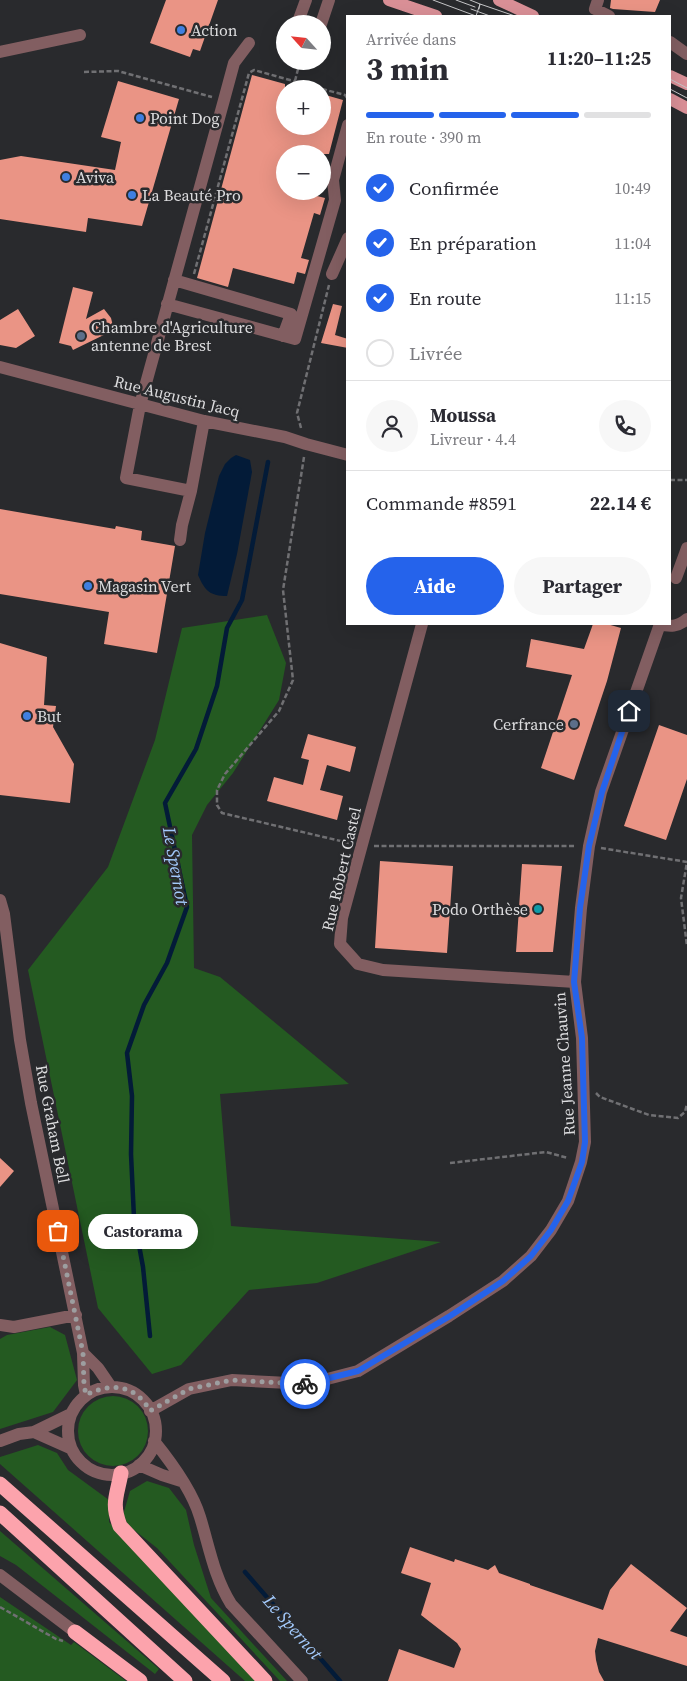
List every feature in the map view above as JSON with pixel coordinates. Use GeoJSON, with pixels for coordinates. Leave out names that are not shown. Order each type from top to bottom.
{"type":"FeatureCollection","features":[{"type":"Feature","properties":{"kind":"highway"},"geometry":{"type":"LineString","coordinates":[[121,1474],[115,1498],[114,1512],[120,1526],[265,1681]]}},
{"type":"Feature","properties":{"kind":"highway"},"geometry":{"type":"LineString","coordinates":[[0,1484],[223,1681]]}},
{"type":"Feature","properties":{"kind":"highway"},"geometry":{"type":"LineString","coordinates":[[0,1513],[185,1681]]}},
{"type":"Feature","properties":{"kind":"highway"},"geometry":{"type":"LineString","coordinates":[[75,1632],[140,1681]]}},
{"type":"Feature","properties":{"kind":"main road"},"geometry":{"type":"LineString","coordinates":[[389,0],[422,14]]}},
{"type":"Feature","properties":{"kind":"main road"},"geometry":{"type":"LineString","coordinates":[[499,0],[531,15]]}},
{"type":"Feature","properties":{"kind":"main road"},"geometry":{"type":"LineString","coordinates":[[671,76],[687,84]]}},
{"type":"Feature","properties":{"kind":"main road"},"geometry":{"type":"LineString","coordinates":[[671,100],[687,108]]}},
{"type":"Feature","properties":{"kind":"street"},"geometry":{"type":"LineString","coordinates":[[300,15],[306,0]]}},
{"type":"Feature","properties":{"kind":"street"},"geometry":{"type":"LineString","coordinates":[[324,15],[329,0]]}},
{"type":"Feature","properties":{"kind":"street"},"geometry":{"type":"LineString","coordinates":[[598,0],[595,10],[607,15]]}},
{"type":"Feature","properties":{"kind":"street"},"geometry":{"type":"LineString","coordinates":[[0,52],[80,35]]}},
{"type":"Feature","properties":{"kind":"street"},"geometry":{"type":"LineString","coordinates":[[191,491],[126,478],[140,404],[234,63],[249,43]]}},
{"type":"Feature","properties":{"kind":"street"},"geometry":{"type":"LineString","coordinates":[[671,43],[687,54]]}},
{"type":"Feature","properties":{"kind":"street"},"geometry":{"type":"LineString","coordinates":[[168,304],[295,339],[335,200],[334,180],[346,133]]}},
{"type":"Feature","properties":{"kind":"street"},"geometry":{"type":"LineString","coordinates":[[332,274],[346,244]]}},
{"type":"Feature","properties":{"kind":"street"},"geometry":{"type":"LineString","coordinates":[[174,280],[290,314],[283,336]]}},
{"type":"Feature","properties":{"kind":"street","name":"Rue Augustin Jacq"},"geometry":{"type":"LineString","coordinates":[[0,366],[204,421],[285,437],[346,454]]}},
{"type":"Feature","properties":{"kind":"street"},"geometry":{"type":"LineString","coordinates":[[180,540],[204,421]]}},
{"type":"Feature","properties":{"kind":"street"},"geometry":{"type":"LineString","coordinates":[[678,580],[687,548]]}},
{"type":"Feature","properties":{"kind":"street"},"geometry":{"type":"LineString","coordinates":[[663,625],[671,627],[682,624],[687,620]]}},
{"type":"Feature","properties":{"kind":"street","name":"Rue Robert Castel"},"geometry":{"type":"LineString","coordinates":[[422,625],[342,918],[340,944],[358,964],[383,970],[574,982]]}},
{"type":"Feature","properties":{"kind":"street","name":"Rue Jeanne Chauvin"},"geometry":{"type":"LineString","coordinates":[[150,1411],[189,1389],[232,1380],[308,1384],[358,1371],[503,1281],[531,1256],[551,1230],[568,1201],[582,1162],[585,1142],[582,1038],[574,982],[580,908],[589,846],[602,792],[659,625]]}},
{"type":"Feature","properties":{"kind":"street","name":"Rue Graham Bell"},"geometry":{"type":"LineString","coordinates":[[0,900],[4,914],[20,1040],[31,1103],[83,1353],[86,1395]]}},
{"type":"Feature","properties":{"kind":"street"},"geometry":{"type":"LineString","coordinates":[[0,1325],[14,1328],[76,1316]]}},
{"type":"Feature","properties":{"kind":"street"},"geometry":{"type":"LineString","coordinates":[[83,1353],[98,1368],[111,1387]]}},
{"type":"Feature","properties":{"kind":"street"},"geometry":{"type":"LineString","coordinates":[[34,1432],[70,1448],[90,1469],[110,1475],[121,1474],[139,1465],[149,1454],[154,1441],[156,1428],[146,1403],[136,1394],[124,1388],[98,1389],[86,1395],[71,1414],[68,1424],[70,1448]]}},
{"type":"Feature","properties":{"kind":"street"},"geometry":{"type":"LineString","coordinates":[[0,1441],[19,1434],[34,1432],[71,1414]]}},
{"type":"Feature","properties":{"kind":"street"},"geometry":{"type":"LineString","coordinates":[[154,1441],[192,1495],[200,1515],[214,1565],[224,1592],[231,1604],[302,1681]]}},
{"type":"Feature","properties":{"kind":"street"},"geometry":{"type":"LineString","coordinates":[[139,1465],[182,1481]]}},
{"type":"Feature","properties":{"kind":"street"},"geometry":{"type":"LineString","coordinates":[[0,1575],[75,1632]]}},
{"type":"Feature","properties":{"kind":"path"},"geometry":{"type":"LineString","coordinates":[[191,285],[249,73],[254,70],[291,80]]}},
{"type":"Feature","properties":{"kind":"path"},"geometry":{"type":"LineString","coordinates":[[84,72],[118,71],[206,95]]}},
{"type":"Feature","properties":{"kind":"path"},"geometry":{"type":"LineString","coordinates":[[331,91],[346,96]]}},
{"type":"Feature","properties":{"kind":"path"},"geometry":{"type":"LineString","coordinates":[[332,274],[297,413],[306,444],[283,590],[293,680],[279,711],[226,774],[217,790],[217,805],[222,813],[362,846],[589,846],[687,862],[681,898],[687,946]]}},
{"type":"Feature","properties":{"kind":"path"},"geometry":{"type":"LineString","coordinates":[[671,480],[687,480]]}},
{"type":"Feature","properties":{"kind":"path"},"geometry":{"type":"LineString","coordinates":[[584,1082],[600,1097],[649,1115],[678,1118],[685,1112],[687,1104]]}},
{"type":"Feature","properties":{"kind":"path"},"geometry":{"type":"LineString","coordinates":[[450,1162],[546,1152],[582,1162]]}},
{"type":"Feature","properties":{"kind":"path"},"geometry":{"type":"LineString","coordinates":[[0,1607],[64,1642],[70,1639],[75,1632]]}},
{"type":"Feature","properties":{"kind":"green space"},"geometry":{"type":"Polygon","coordinates":[[[267,615],[286,663],[279,700],[233,773],[207,805],[192,835],[194,968],[220,977],[349,1084],[220,1094],[231,1226],[441,1242],[317,1283],[249,1290],[181,1365],[152,1374],[98,1308],[28,970],[108,867],[155,740],[182,628],[267,615]]]}},
{"type":"Feature","properties":{"kind":"green space"},"geometry":{"type":"Polygon","coordinates":[[[50,1327],[65,1335],[77,1380],[53,1412],[0,1429],[0,1339],[7,1335],[50,1327]]]}},
{"type":"Feature","properties":{"kind":"green space"},"geometry":{"type":"Polygon","coordinates":[[[120,1396],[133,1402],[142,1411],[146,1417],[148,1431],[146,1445],[138,1456],[127,1464],[106,1466],[99,1464],[88,1456],[80,1445],[78,1424],[80,1417],[88,1406],[99,1398],[120,1396]]]}},
{"type":"Feature","properties":{"kind":"green space"},"geometry":{"type":"Polygon","coordinates":[[[38,1445],[57,1453],[68,1470],[109,1500],[109,1522],[260,1681],[245,1681],[0,1464],[0,1457],[38,1445]]]}},
{"type":"Feature","properties":{"kind":"green space"},"geometry":{"type":"Polygon","coordinates":[[[147,1481],[169,1488],[186,1510],[194,1545],[211,1598],[287,1681],[280,1681],[157,1548],[129,1526],[123,1515],[130,1491],[147,1481]]]}},
{"type":"Feature","properties":{"kind":"green space"},"geometry":{"type":"Polygon","coordinates":[[[0,1531],[159,1669],[155,1674],[16,1565],[0,1556],[0,1531]]]}},
{"type":"Feature","properties":{"kind":"green space"},"geometry":{"type":"Polygon","coordinates":[[[0,1597],[71,1645],[74,1642],[126,1681],[0,1681],[0,1597]]]}},
{"type":"Feature","properties":{"kind":"water"},"geometry":{"type":"Polygon","coordinates":[[[236,455],[250,460],[252,472],[237,554],[227,596],[221,596],[209,592],[198,575],[205,533],[219,476],[225,464],[236,455]]]}},
{"type":"Feature","properties":{"kind":"building","name":"Action"},"geometry":{"type":"Polygon","coordinates":[[[166,0],[218,0],[200,51],[193,49],[190,57],[150,43],[166,0]]]}},
{"type":"Feature","properties":{"kind":"building"},"geometry":{"type":"Polygon","coordinates":[[[611,0],[660,0],[655,12],[613,9],[610,8],[611,0]]]}},
{"type":"Feature","properties":{"kind":"building"},"geometry":{"type":"Polygon","coordinates":[[[252,75],[276,82],[276,135],[331,135],[331,97],[343,100],[331,146],[276,145],[276,200],[324,200],[320,215],[314,213],[301,258],[309,260],[305,274],[297,272],[294,284],[233,268],[228,287],[197,278],[252,75]]]}},
{"type":"Feature","properties":{"kind":"building"},"geometry":{"type":"Polygon","coordinates":[[[118,81],[179,99],[142,226],[88,218],[86,232],[0,219],[0,160],[21,156],[115,170],[121,142],[101,137],[118,81]]]}},
{"type":"Feature","properties":{"kind":"building","name":"Chambre d'Agriculture antenne de Brest"},"geometry":{"type":"Polygon","coordinates":[[[73,287],[93,292],[86,319],[104,309],[111,318],[114,330],[73,350],[71,346],[59,343],[73,287]]]}},
{"type":"Feature","properties":{"kind":"building"},"geometry":{"type":"Polygon","coordinates":[[[333,304],[342,306],[335,335],[346,338],[346,348],[321,343],[333,304]]]}},
{"type":"Feature","properties":{"kind":"building"},"geometry":{"type":"Polygon","coordinates":[[[18,309],[35,336],[16,348],[0,345],[0,320],[18,309]]]}},
{"type":"Feature","properties":{"kind":"building","name":"Magasin Vert"},"geometry":{"type":"Polygon","coordinates":[[[0,509],[115,529],[116,526],[142,531],[141,540],[175,546],[157,653],[104,644],[109,612],[0,594],[0,509]]]}},
{"type":"Feature","properties":{"kind":"building","name":"Cerfrance"},"geometry":{"type":"Polygon","coordinates":[[[593,625],[610,625],[621,628],[607,681],[574,780],[541,768],[572,675],[526,667],[531,639],[584,649],[593,625]]]}},
{"type":"Feature","properties":{"kind":"building","name":"But"},"geometry":{"type":"Polygon","coordinates":[[[0,643],[47,657],[44,705],[56,706],[53,727],[74,764],[70,803],[0,795],[0,643]]]}},
{"type":"Feature","properties":{"kind":"building"},"geometry":{"type":"Polygon","coordinates":[[[659,725],[687,735],[687,779],[666,840],[624,826],[659,725]]]}},
{"type":"Feature","properties":{"kind":"building"},"geometry":{"type":"Polygon","coordinates":[[[308,734],[356,747],[350,772],[327,765],[320,790],[343,796],[337,820],[267,801],[274,777],[303,785],[309,760],[301,758],[308,734]]]}},
{"type":"Feature","properties":{"kind":"building"},"geometry":{"type":"Polygon","coordinates":[[[380,861],[453,866],[447,953],[375,948],[380,861]]]}},
{"type":"Feature","properties":{"kind":"building","name":"Podo Orthèse"},"geometry":{"type":"Polygon","coordinates":[[[522,864],[562,866],[553,952],[516,952],[522,864]]]}},
{"type":"Feature","properties":{"kind":"building"},"geometry":{"type":"Polygon","coordinates":[[[0,1158],[14,1171],[0,1187],[0,1158]]]}},
{"type":"Feature","properties":{"kind":"building"},"geometry":{"type":"Polygon","coordinates":[[[410,1547],[454,1562],[455,1559],[488,1570],[495,1565],[499,1573],[603,1610],[610,1590],[631,1564],[687,1608],[670,1631],[687,1637],[687,1666],[598,1638],[595,1651],[596,1660],[604,1681],[388,1681],[399,1649],[454,1668],[461,1649],[457,1643],[421,1615],[431,1583],[401,1573],[410,1547]]]}},
{"type":"Feature","properties":{"kind":"waterway","name":"Le Spernot"},"geometry":{"type":"LineString","coordinates":[[150,1336],[143,1267],[134,1218],[131,1154],[132,1096],[127,1053],[144,1005],[167,963],[187,907],[165,803],[196,749],[217,686],[227,628],[242,600],[268,462]]}},
{"type":"Feature","properties":{"kind":"waterway","name":"Le Spernot"},"geometry":{"type":"LineString","coordinates":[[245,1572],[340,1681]]}},
{"type":"Feature","properties":{"kind":"tram line"},"geometry":{"type":"LineString","coordinates":[[433,0],[473,15]]}},
{"type":"Feature","properties":{"kind":"tram line"},"geometry":{"type":"LineString","coordinates":[[456,0],[475,7]]}},
{"type":"Feature","properties":{"kind":"tram line"},"geometry":{"type":"LineString","coordinates":[[470,0],[480,4],[476,15]]}},
{"type":"Feature","properties":{"kind":"tram line"},"geometry":{"type":"LineString","coordinates":[[479,9],[480,4],[512,15]]}},
{"type":"Feature","properties":{"kind":"tram line"},"geometry":{"type":"LineString","coordinates":[[471,9],[487,15]]}},
{"type":"Feature","properties":{"kind":"tram line"},"geometry":{"type":"LineString","coordinates":[[671,80],[687,88]]}},
{"type":"Feature","properties":{"kind":"tram line"},"geometry":{"type":"LineString","coordinates":[[671,90],[687,98]]}},
{"type":"Feature","properties":{"kind":"way so far"},"geometry":{"type":"LineString","coordinates":[[58,1231],[83,1353],[86,1395],[98,1389],[124,1388],[136,1394],[146,1403],[150,1411],[189,1389],[232,1380],[305,1384]]}},
{"type":"Feature","properties":{"kind":"place","name":"Action"},"geometry":{"type":"Point","coordinates":[181,30]}},
{"type":"Feature","properties":{"kind":"place","name":"Point Dog"},"geometry":{"type":"Point","coordinates":[140,118]}},
{"type":"Feature","properties":{"kind":"place","name":"Aviva"},"geometry":{"type":"Point","coordinates":[66,177]}},
{"type":"Feature","properties":{"kind":"place","name":"La Beauté Pro"},"geometry":{"type":"Point","coordinates":[132,195]}},
{"type":"Feature","properties":{"kind":"place","name":"Chambre d'Agriculture antenne de Brest"},"geometry":{"type":"Point","coordinates":[81,336]}},
{"type":"Feature","properties":{"kind":"place","name":"Magasin Vert"},"geometry":{"type":"Point","coordinates":[88,586]}},
{"type":"Feature","properties":{"kind":"place","name":"But"},"geometry":{"type":"Point","coordinates":[27,716]}},
{"type":"Feature","properties":{"kind":"place","name":"Cerfrance"},"geometry":{"type":"Point","coordinates":[574,724]}},
{"type":"Feature","properties":{"kind":"place","name":"Podo Orthèse"},"geometry":{"type":"Point","coordinates":[538,909]}},
{"type":"Feature","properties":{"kind":"place","name":"Castorama"},"geometry":{"type":"Point","coordinates":[58,1231]}},
{"type":"Feature","properties":{"kind":"route"},"geometry":{"type":"LineString","coordinates":[[305,1384],[358,1371],[450,1316],[503,1281],[531,1256],[551,1230],[568,1201],[582,1162],[585,1142],[582,1038],[574,982],[580,908],[589,846],[602,792],[629,711]]}}]}
